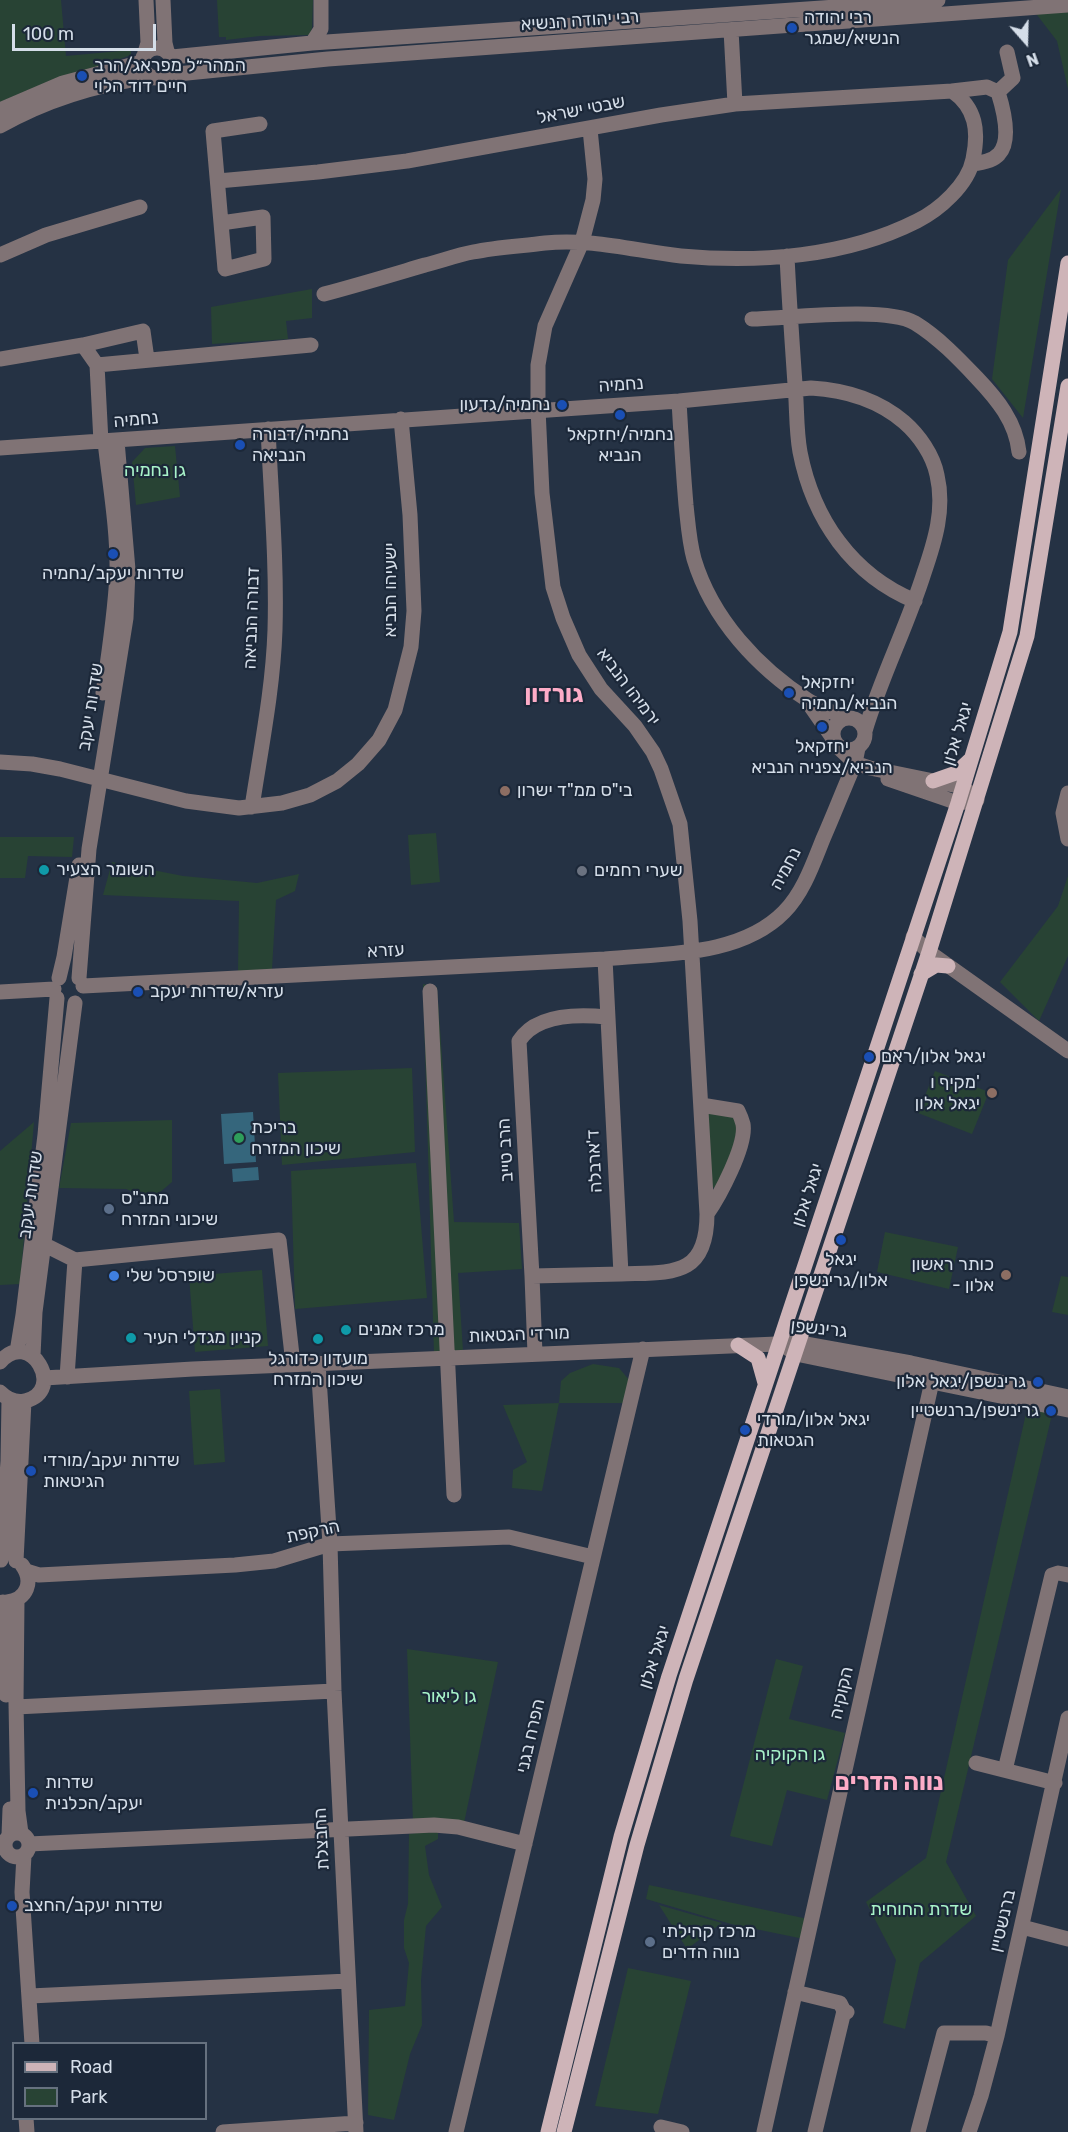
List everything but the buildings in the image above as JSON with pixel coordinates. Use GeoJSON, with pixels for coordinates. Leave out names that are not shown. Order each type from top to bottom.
{"type":"FeatureCollection","features":[{"type":"Feature","properties":{"kind":"main road","name":"יגאל אלון"},"geometry":{"type":"LineString","coordinates":[[548,2132],[621,1837],[669,1676],[958,803],[1010,632],[1068,263]]}},
{"type":"Feature","properties":{"kind":"main road","name":"יגאל אלון"},"geometry":{"type":"LineString","coordinates":[[564,2132],[637,1845],[683,1690],[931,948],[1027,636],[1068,386]]}},
{"type":"Feature","properties":{"kind":"main road"},"geometry":{"type":"LineString","coordinates":[[933,781],[956,773],[971,758]]}},
{"type":"Feature","properties":{"kind":"main road"},"geometry":{"type":"LineString","coordinates":[[921,974],[936,965],[954,970]]}},
{"type":"Feature","properties":{"kind":"main road"},"geometry":{"type":"LineString","coordinates":[[738,1345],[758,1358],[766,1384]]}},
{"type":"Feature","properties":{"kind":"street"},"geometry":{"type":"LineString","coordinates":[[146,0],[148,43],[143,59],[144,71],[159,76],[172,67],[165,43],[163,0]]}},
{"type":"Feature","properties":{"kind":"street"},"geometry":{"type":"LineString","coordinates":[[312,44],[321,29],[321,0]]}},
{"type":"Feature","properties":{"kind":"street","name":"רבי יהודה הנשיא"},"geometry":{"type":"LineString","coordinates":[[0,126],[49,103],[88,90],[159,76],[328,59],[731,30],[938,0]]}},
{"type":"Feature","properties":{"kind":"street","name":"רבי יהודה הנשיא"},"geometry":{"type":"LineString","coordinates":[[169,54],[869,11],[1068,4]]}},
{"type":"Feature","properties":{"kind":"street"},"geometry":{"type":"LineString","coordinates":[[731,30],[735,104]]}},
{"type":"Feature","properties":{"kind":"street"},"geometry":{"type":"LineString","coordinates":[[0,110],[63,83],[143,59],[154,48],[169,54]]}},
{"type":"Feature","properties":{"kind":"street"},"geometry":{"type":"LineString","coordinates":[[972,165],[999,155],[1002,150],[1006,124],[998,92],[1013,78],[1007,52]]}},
{"type":"Feature","properties":{"kind":"street","name":"שבטי ישראל"},"geometry":{"type":"LineString","coordinates":[[218,181],[407,161],[661,115],[735,104],[987,87],[998,92]]}},
{"type":"Feature","properties":{"kind":"street"},"geometry":{"type":"LineString","coordinates":[[324,294],[472,252],[549,243],[582,242],[682,256],[734,259],[788,256],[827,250],[901,229],[932,213],[955,193],[972,165],[976,132],[973,116],[964,100],[952,91]]}},
{"type":"Feature","properties":{"kind":"street"},"geometry":{"type":"LineString","coordinates":[[221,223],[213,131],[260,124]]}},
{"type":"Feature","properties":{"kind":"street","name":"ירמיהו הנביא"},"geometry":{"type":"LineString","coordinates":[[590,129],[595,179],[593,200],[582,242],[545,326],[538,365],[542,493],[553,587],[563,618],[579,655],[601,689],[635,726],[662,769],[680,824],[701,1105],[707,1229],[703,1249],[691,1262],[670,1272],[621,1274]]}},
{"type":"Feature","properties":{"kind":"street"},"geometry":{"type":"LineString","coordinates":[[0,255],[46,235],[140,207]]}},
{"type":"Feature","properties":{"kind":"street"},"geometry":{"type":"LineString","coordinates":[[788,256],[800,453],[822,519],[842,549],[900,595],[915,601]]}},
{"type":"Feature","properties":{"kind":"street"},"geometry":{"type":"LineString","coordinates":[[752,318],[790,318],[830,314],[876,315],[901,317],[915,323],[951,353],[991,393],[1008,417],[1017,435],[1019,452]]}},
{"type":"Feature","properties":{"kind":"street"},"geometry":{"type":"LineString","coordinates":[[0,359],[83,345],[143,331],[147,359]]}},
{"type":"Feature","properties":{"kind":"street"},"geometry":{"type":"LineString","coordinates":[[83,345],[97,365],[311,345]]}},
{"type":"Feature","properties":{"kind":"street","name":"שדרות יעקב"},"geometry":{"type":"LineString","coordinates":[[81,982],[89,849],[117,573],[107,442],[97,365]]}},
{"type":"Feature","properties":{"kind":"street","name":"נחמיה"},"geometry":{"type":"LineString","coordinates":[[0,448],[679,401],[796,390],[832,389],[868,399],[895,414],[908,426],[929,454],[937,473],[939,486],[939,522],[915,601],[865,731]]}},
{"type":"Feature","properties":{"kind":"street"},"geometry":{"type":"LineString","coordinates":[[679,401],[689,538],[702,580],[721,616],[747,651],[783,683],[803,696],[825,709],[860,723],[865,731],[864,741],[856,756]]}},
{"type":"Feature","properties":{"kind":"street","name":"ישעיהו הנביא"},"geometry":{"type":"LineString","coordinates":[[0,762],[32,764],[96,777],[186,801],[230,807],[282,803],[310,795],[337,781],[358,764],[379,740],[395,710],[411,647],[414,611],[410,515],[401,419]]}},
{"type":"Feature","properties":{"kind":"street","name":"דבורה הנביאה"},"geometry":{"type":"LineString","coordinates":[[252,807],[275,632],[268,429]]}},
{"type":"Feature","properties":{"kind":"street"},"geometry":{"type":"LineString","coordinates":[[803,696],[836,743],[882,777],[958,803],[977,800]]}},
{"type":"Feature","properties":{"kind":"street"},"geometry":{"type":"LineString","coordinates":[[836,743],[834,727],[846,718]]}},
{"type":"Feature","properties":{"kind":"street","name":"נחמיה"},"geometry":{"type":"LineString","coordinates":[[690,951],[747,936],[762,929],[784,912],[805,880],[856,756]]}},
{"type":"Feature","properties":{"kind":"street"},"geometry":{"type":"LineString","coordinates":[[870,768],[963,787],[977,800]]}},
{"type":"Feature","properties":{"kind":"street","name":"שדרות יעקב"},"geometry":{"type":"LineString","coordinates":[[17,1352],[24,1315],[45,1135],[56,988],[68,935],[96,777]]}},
{"type":"Feature","properties":{"kind":"street"},"geometry":{"type":"LineString","coordinates":[[1068,793],[1063,813],[1068,839]]}},
{"type":"Feature","properties":{"kind":"street"},"geometry":{"type":"LineString","coordinates":[[913,937],[931,948],[954,970],[1068,1051]]}},
{"type":"Feature","properties":{"kind":"street","name":"עזרא"},"geometry":{"type":"LineString","coordinates":[[81,982],[605,959],[690,951]]}},
{"type":"Feature","properties":{"kind":"street","name":"ד'ארבלה"},"geometry":{"type":"LineString","coordinates":[[605,959],[621,1274]]}},
{"type":"Feature","properties":{"kind":"street"},"geometry":{"type":"LineString","coordinates":[[0,992],[56,988],[71,975],[81,982],[83,995],[75,1003],[65,1004],[56,988]]}},
{"type":"Feature","properties":{"kind":"street"},"geometry":{"type":"LineString","coordinates":[[430,991],[454,1495]]}},
{"type":"Feature","properties":{"kind":"street","name":"שדרות יעקב"},"geometry":{"type":"LineString","coordinates":[[33,1356],[35,1312],[43,1244],[75,1003]]}},
{"type":"Feature","properties":{"kind":"street","name":"הרב טייב"},"geometry":{"type":"LineString","coordinates":[[535,1353],[519,1041],[524,1032],[534,1025],[550,1020],[591,1015],[607,1017]]}},
{"type":"Feature","properties":{"kind":"street"},"geometry":{"type":"LineString","coordinates":[[701,1105],[738,1111],[744,1125],[730,1174],[717,1200],[706,1214]]}},
{"type":"Feature","properties":{"kind":"street"},"geometry":{"type":"LineString","coordinates":[[43,1244],[75,1260],[279,1240],[293,1364]]}},
{"type":"Feature","properties":{"kind":"street"},"geometry":{"type":"LineString","coordinates":[[67,1377],[75,1260]]}},
{"type":"Feature","properties":{"kind":"street"},"geometry":{"type":"LineString","coordinates":[[532,1276],[621,1274]]}},
{"type":"Feature","properties":{"kind":"street","name":"מורדי הגטאות"},"geometry":{"type":"LineString","coordinates":[[44,1378],[293,1364],[781,1343]]}},
{"type":"Feature","properties":{"kind":"street","name":"גרינשפן"},"geometry":{"type":"LineString","coordinates":[[781,1343],[934,1374],[1068,1397]]}},
{"type":"Feature","properties":{"kind":"street","name":"הפרח בגני"},"geometry":{"type":"LineString","coordinates":[[456,2132],[643,1349]]}},
{"type":"Feature","properties":{"kind":"street"},"geometry":{"type":"LineString","coordinates":[[0,1362],[9,1354],[17,1352],[33,1356],[41,1365],[44,1378],[38,1393],[24,1401],[4,1396],[8,1461],[22,1596],[7,1601]]}},
{"type":"Feature","properties":{"kind":"street","name":"החבצלת"},"geometry":{"type":"LineString","coordinates":[[318,1363],[330,1544],[334,1690],[356,2128]]}},
{"type":"Feature","properties":{"kind":"street","name":"גרינשפן"},"geometry":{"type":"LineString","coordinates":[[934,1374],[1068,1410]]}},
{"type":"Feature","properties":{"kind":"street","name":"הקוקיה"},"geometry":{"type":"LineString","coordinates":[[764,2132],[934,1374]]}},
{"type":"Feature","properties":{"kind":"street"},"geometry":{"type":"LineString","coordinates":[[18,1568],[24,1401]]}},
{"type":"Feature","properties":{"kind":"street","name":"הרקפת"},"geometry":{"type":"LineString","coordinates":[[18,1568],[274,1561],[330,1544],[509,1537],[593,1557]]}},
{"type":"Feature","properties":{"kind":"street"},"geometry":{"type":"LineString","coordinates":[[1005,1770],[1052,1575],[1058,1573],[1068,1575]]}},
{"type":"Feature","properties":{"kind":"street"},"geometry":{"type":"LineString","coordinates":[[7,1601],[16,1707],[18,1811],[14,1845],[22,1892],[32,2042]]}},
{"type":"Feature","properties":{"kind":"street"},"geometry":{"type":"LineString","coordinates":[[7,1601],[22,2042]]}},
{"type":"Feature","properties":{"kind":"street"},"geometry":{"type":"LineString","coordinates":[[16,1707],[334,1690]]}},
{"type":"Feature","properties":{"kind":"street","name":"ברנשטיין"},"geometry":{"type":"LineString","coordinates":[[969,2132],[997,2036],[1068,1718]]}},
{"type":"Feature","properties":{"kind":"street"},"geometry":{"type":"LineString","coordinates":[[976,1763],[1055,1783]]}},
{"type":"Feature","properties":{"kind":"street"},"geometry":{"type":"LineString","coordinates":[[14,1845],[434,1825],[458,1827],[525,1844]]}},
{"type":"Feature","properties":{"kind":"street"},"geometry":{"type":"LineString","coordinates":[[1022,1927],[1068,1939]]}},
{"type":"Feature","properties":{"kind":"street"},"geometry":{"type":"LineString","coordinates":[[30,1996],[348,1981]]}},
{"type":"Feature","properties":{"kind":"street"},"geometry":{"type":"LineString","coordinates":[[795,1992],[840,2003],[845,2012],[815,2132]]}},
{"type":"Feature","properties":{"kind":"street"},"geometry":{"type":"LineString","coordinates":[[918,2132],[944,2033],[986,2033],[997,2036]]}},
{"type":"Feature","properties":{"kind":"street"},"geometry":{"type":"LineString","coordinates":[[661,2127],[682,2132]]}},
{"type":"Feature","properties":{"kind":"street"},"geometry":{"type":"LineString","coordinates":[[224,2132],[356,2128]]}},
{"type":"Feature","properties":{"kind":"green space"},"geometry":{"type":"Polygon","coordinates":[[[0,0],[61,0],[66,56],[131,50],[131,55],[0,105],[0,0]]]}},
{"type":"Feature","properties":{"kind":"green space"},"geometry":{"type":"Polygon","coordinates":[[[217,0],[313,0],[310,35],[260,36],[226,40],[226,37],[219,37],[217,0]]]}},
{"type":"Feature","properties":{"kind":"green space"},"geometry":{"type":"Polygon","coordinates":[[[1034,11],[1068,11],[1068,89],[1057,41],[1034,11]]]}},
{"type":"Feature","properties":{"kind":"green space"},"geometry":{"type":"Polygon","coordinates":[[[1061,189],[1023,418],[992,379],[1008,260],[1061,189]]]}},
{"type":"Feature","properties":{"kind":"green space"},"geometry":{"type":"Polygon","coordinates":[[[312,289],[312,318],[286,321],[288,339],[212,344],[211,307],[312,289]]]}},
{"type":"Feature","properties":{"kind":"green space","name":"גן נחמיה"},"geometry":{"type":"Polygon","coordinates":[[[175,446],[180,497],[136,505],[132,462],[145,448],[175,446]]]}},
{"type":"Feature","properties":{"kind":"green space"},"geometry":{"type":"Polygon","coordinates":[[[436,833],[440,882],[411,885],[408,835],[436,833]]]}},
{"type":"Feature","properties":{"kind":"green space"},"geometry":{"type":"Polygon","coordinates":[[[0,837],[74,837],[72,857],[28,856],[25,878],[0,878],[0,837]]]}},
{"type":"Feature","properties":{"kind":"green space"},"geometry":{"type":"Polygon","coordinates":[[[112,862],[183,876],[257,883],[299,874],[295,891],[276,900],[272,969],[238,972],[239,901],[103,895],[112,862]]]}},
{"type":"Feature","properties":{"kind":"green space"},"geometry":{"type":"Polygon","coordinates":[[[1068,876],[1068,956],[1039,1021],[1000,982],[1058,906],[1068,876]]]}},
{"type":"Feature","properties":{"kind":"green space"},"geometry":{"type":"Polygon","coordinates":[[[423,984],[437,987],[454,1222],[519,1223],[522,1269],[458,1273],[463,1351],[434,1353],[423,984]]]}},
{"type":"Feature","properties":{"kind":"green space"},"geometry":{"type":"Polygon","coordinates":[[[412,1068],[415,1152],[282,1165],[278,1073],[412,1068]]]}},
{"type":"Feature","properties":{"kind":"green space"},"geometry":{"type":"Polygon","coordinates":[[[935,1071],[989,1092],[972,1134],[918,1113],[935,1071]]]}},
{"type":"Feature","properties":{"kind":"green space"},"geometry":{"type":"Polygon","coordinates":[[[707,1111],[732,1115],[738,1125],[721,1187],[709,1188],[707,1111]]]}},
{"type":"Feature","properties":{"kind":"green space"},"geometry":{"type":"Polygon","coordinates":[[[172,1120],[172,1182],[152,1199],[126,1189],[59,1188],[71,1123],[172,1120]]]}},
{"type":"Feature","properties":{"kind":"green space"},"geometry":{"type":"Polygon","coordinates":[[[34,1122],[20,1284],[0,1285],[0,1151],[34,1122]]]}},
{"type":"Feature","properties":{"kind":"green space"},"geometry":{"type":"Polygon","coordinates":[[[416,1163],[427,1298],[295,1309],[291,1171],[416,1163]]]}},
{"type":"Feature","properties":{"kind":"green space"},"geometry":{"type":"Polygon","coordinates":[[[885,1232],[958,1247],[949,1289],[877,1272],[885,1232]]]}},
{"type":"Feature","properties":{"kind":"green space"},"geometry":{"type":"Polygon","coordinates":[[[262,1270],[268,1346],[195,1352],[189,1276],[262,1270]]]}},
{"type":"Feature","properties":{"kind":"green space"},"geometry":{"type":"Polygon","coordinates":[[[1061,1276],[1068,1277],[1068,1315],[1052,1312],[1061,1276]]]}},
{"type":"Feature","properties":{"kind":"green space"},"geometry":{"type":"Polygon","coordinates":[[[593,1364],[619,1368],[630,1381],[623,1403],[559,1403],[561,1381],[570,1373],[593,1364]]]}},
{"type":"Feature","properties":{"kind":"green space"},"geometry":{"type":"Polygon","coordinates":[[[220,1389],[225,1462],[194,1465],[189,1391],[220,1389]]]}},
{"type":"Feature","properties":{"kind":"green space","name":"שדרת החוחית"},"geometry":{"type":"Polygon","coordinates":[[[1029,1400],[1054,1406],[946,1862],[976,1916],[920,1963],[905,2029],[883,2023],[896,1960],[866,1902],[926,1858],[1029,1400]]]}},
{"type":"Feature","properties":{"kind":"green space"},"geometry":{"type":"Polygon","coordinates":[[[559,1403],[542,1491],[512,1488],[513,1470],[527,1462],[503,1405],[559,1403]]]}},
{"type":"Feature","properties":{"kind":"green space","name":"גן ליאור"},"geometry":{"type":"Polygon","coordinates":[[[407,1649],[498,1662],[464,1823],[413,1823],[407,1649]]]}},
{"type":"Feature","properties":{"kind":"green space","name":"גן הקוקיה"},"geometry":{"type":"Polygon","coordinates":[[[776,1659],[803,1666],[789,1719],[845,1733],[827,1800],[787,1790],[772,1846],[730,1836],[776,1659]]]}},
{"type":"Feature","properties":{"kind":"green space"},"geometry":{"type":"Polygon","coordinates":[[[438,1830],[438,1839],[425,1846],[429,1875],[442,1907],[426,1926],[421,1980],[422,2025],[410,2054],[394,2120],[368,2115],[369,2010],[405,2006],[409,1963],[404,1948],[404,1920],[408,1904],[409,1834],[438,1830]]]}},
{"type":"Feature","properties":{"kind":"green space"},"geometry":{"type":"Polygon","coordinates":[[[649,1885],[808,1919],[804,1939],[731,1924],[646,1899],[649,1885]]]}},
{"type":"Feature","properties":{"kind":"green space"},"geometry":{"type":"Polygon","coordinates":[[[659,1905],[722,1923],[687,1949],[659,1905]]]}},
{"type":"Feature","properties":{"kind":"green space"},"geometry":{"type":"Polygon","coordinates":[[[628,1968],[691,1981],[658,2114],[595,2106],[628,1968]]]}},
{"type":"Feature","properties":{"kind":"water","name":"בריכת שיכון המזרח"},"geometry":{"type":"Polygon","coordinates":[[[253,1112],[256,1162],[224,1164],[221,1114],[253,1112]]]}},
{"type":"Feature","properties":{"kind":"water"},"geometry":{"type":"Polygon","coordinates":[[[258,1167],[259,1180],[233,1182],[232,1169],[258,1167]]]}},
{"type":"Feature","properties":{"kind":"place","name":"רבי יהודה הנשיא/שמגר"},"geometry":{"type":"Point","coordinates":[792,28]}},
{"type":"Feature","properties":{"kind":"place","name":"המהר״ל מפראג/הרב חיים דוד הלוי"},"geometry":{"type":"Point","coordinates":[82,76]}},
{"type":"Feature","properties":{"kind":"place","name":"נחמיה/גדעון"},"geometry":{"type":"Point","coordinates":[562,405]}},
{"type":"Feature","properties":{"kind":"place","name":"נחמיה/יחזקאל הנביא"},"geometry":{"type":"Point","coordinates":[620,415]}},
{"type":"Feature","properties":{"kind":"place","name":"נחמיה/דבורה הנביאה"},"geometry":{"type":"Point","coordinates":[240,445]}},
{"type":"Feature","properties":{"kind":"place","name":"שדרות יעקב/נחמיה"},"geometry":{"type":"Point","coordinates":[113,554]}},
{"type":"Feature","properties":{"kind":"place","name":"יחזקאל הנביא/נחמיה"},"geometry":{"type":"Point","coordinates":[789,693]}},
{"type":"Feature","properties":{"kind":"place","name":"יחזקאל הנביא/צפניה הנביא"},"geometry":{"type":"Point","coordinates":[822,727]}},
{"type":"Feature","properties":{"kind":"place","name":"בי\"ס ממ\"ד ישרון"},"geometry":{"type":"Point","coordinates":[505,791]}},
{"type":"Feature","properties":{"kind":"place","name":"השומר הצעיר"},"geometry":{"type":"Point","coordinates":[44,870]}},
{"type":"Feature","properties":{"kind":"place","name":"שערי רחמים"},"geometry":{"type":"Point","coordinates":[582,871]}},
{"type":"Feature","properties":{"kind":"place","name":"עזרא/שדרות יעקב"},"geometry":{"type":"Point","coordinates":[138,992]}},
{"type":"Feature","properties":{"kind":"place","name":"יגאל אלון/ראם"},"geometry":{"type":"Point","coordinates":[869,1057]}},
{"type":"Feature","properties":{"kind":"place","name":"מקיף ו' יגאל אלון"},"geometry":{"type":"Point","coordinates":[992,1093]}},
{"type":"Feature","properties":{"kind":"place","name":"בריכת שיכון המזרח"},"geometry":{"type":"Point","coordinates":[239,1138]}},
{"type":"Feature","properties":{"kind":"place","name":"מתנ\"ס שיכוני המזרח"},"geometry":{"type":"Point","coordinates":[109,1209]}},
{"type":"Feature","properties":{"kind":"place","name":"יגאל אלון/גרינשפן"},"geometry":{"type":"Point","coordinates":[841,1240]}},
{"type":"Feature","properties":{"kind":"place","name":"כותר ראשון - אלון"},"geometry":{"type":"Point","coordinates":[1006,1275]}},
{"type":"Feature","properties":{"kind":"place","name":"שופרסל שלי"},"geometry":{"type":"Point","coordinates":[114,1276]}},
{"type":"Feature","properties":{"kind":"place","name":"מרכז אמנים"},"geometry":{"type":"Point","coordinates":[346,1330]}},
{"type":"Feature","properties":{"kind":"place","name":"קניון מגדלי העיר"},"geometry":{"type":"Point","coordinates":[131,1338]}},
{"type":"Feature","properties":{"kind":"place","name":"מועדון כדורגל שיכון המזרח"},"geometry":{"type":"Point","coordinates":[318,1339]}},
{"type":"Feature","properties":{"kind":"place","name":"גרינשפן/יגאל אלון"},"geometry":{"type":"Point","coordinates":[1038,1382]}},
{"type":"Feature","properties":{"kind":"place","name":"גרינשפן/ברנשטיין"},"geometry":{"type":"Point","coordinates":[1051,1411]}},
{"type":"Feature","properties":{"kind":"place","name":"יגאל אלון/מורדי הגטאות"},"geometry":{"type":"Point","coordinates":[745,1430]}},
{"type":"Feature","properties":{"kind":"place","name":"שדרות יעקב/מורדי הגיטאות"},"geometry":{"type":"Point","coordinates":[31,1471]}},
{"type":"Feature","properties":{"kind":"place","name":"שדרות יעקב/הכלנית"},"geometry":{"type":"Point","coordinates":[33,1793]}},
{"type":"Feature","properties":{"kind":"place","name":"שדרות יעקב/החצב"},"geometry":{"type":"Point","coordinates":[12,1906]}},
{"type":"Feature","properties":{"kind":"place","name":"מרכז קהילתי נווה הדרים"},"geometry":{"type":"Point","coordinates":[650,1942]}},
{"type":"Feature","properties":{"kind":"district","name":"גורדון"},"geometry":{"type":"Point","coordinates":[554,695]}},
{"type":"Feature","properties":{"kind":"district","name":"נווה הדרים"},"geometry":{"type":"Point","coordinates":[889,1783]}}]}
